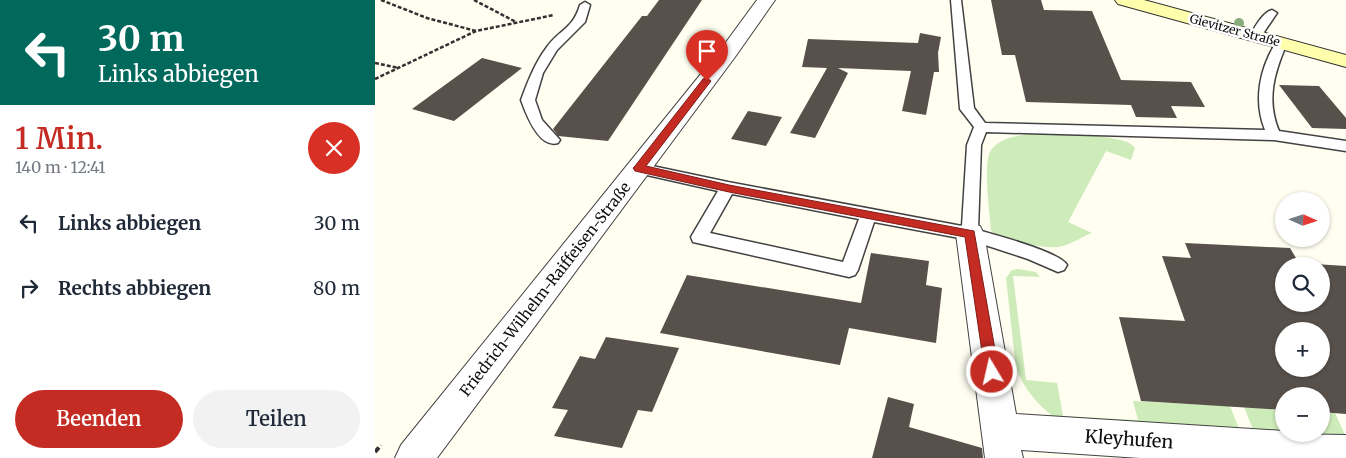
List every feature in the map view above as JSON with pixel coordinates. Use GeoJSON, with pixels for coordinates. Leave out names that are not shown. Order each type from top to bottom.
{"type":"FeatureCollection","features":[{"type":"Feature","properties":{"kind":"main road","name":"Gievitzer Straße"},"geometry":{"type":"LineString","coordinates":[[1124,0],[1346,61]]}},
{"type":"Feature","properties":{"kind":"street","name":"Friedrich-Wilhelm-Raiffeisen-Straße"},"geometry":{"type":"LineString","coordinates":[[414,458],[728,52],[766,0]]}},
{"type":"Feature","properties":{"kind":"street","name":"Kleyhufen"},"geometry":{"type":"LineString","coordinates":[[970,234],[1002,444],[1346,453]]}},
{"type":"Feature","properties":{"kind":"lane"},"geometry":{"type":"LineString","coordinates":[[956,0],[967,109],[981,127]]}},
{"type":"Feature","properties":{"kind":"lane"},"geometry":{"type":"LineString","coordinates":[[553,140],[536,122],[528,100],[537,73],[552,48],[581,20],[585,2]]}},
{"type":"Feature","properties":{"kind":"lane"},"geometry":{"type":"LineString","coordinates":[[1256,36],[1261,26],[1272,13]]}},
{"type":"Feature","properties":{"kind":"lane"},"geometry":{"type":"LineString","coordinates":[[1274,135],[1267,122],[1265,112],[1265,85],[1281,42]]}},
{"type":"Feature","properties":{"kind":"lane"},"geometry":{"type":"LineString","coordinates":[[981,127],[1274,135],[1346,146]]}},
{"type":"Feature","properties":{"kind":"lane"},"geometry":{"type":"LineString","coordinates":[[970,234],[974,145],[981,127]]}},
{"type":"Feature","properties":{"kind":"lane"},"geometry":{"type":"LineString","coordinates":[[638,168],[729,188],[970,234],[1033,254],[1058,265]]}},
{"type":"Feature","properties":{"kind":"lane"},"geometry":{"type":"LineString","coordinates":[[729,188],[699,236],[849,270],[869,214]]}},
{"type":"Feature","properties":{"kind":"path"},"geometry":{"type":"LineString","coordinates":[[381,0],[399,9],[443,24],[476,31]]}},
{"type":"Feature","properties":{"kind":"path"},"geometry":{"type":"LineString","coordinates":[[474,0],[517,22]]}},
{"type":"Feature","properties":{"kind":"path"},"geometry":{"type":"LineString","coordinates":[[375,79],[476,31],[552,16],[585,2]]}},
{"type":"Feature","properties":{"kind":"path"},"geometry":{"type":"LineString","coordinates":[[375,63],[400,68]]}},
{"type":"Feature","properties":{"kind":"green space"},"geometry":{"type":"Polygon","coordinates":[[[1028,134],[1102,137],[1129,143],[1135,148],[1131,160],[1106,151],[1068,222],[1092,233],[1063,246],[1048,247],[1015,241],[991,231],[987,178],[990,152],[1001,141],[1028,134]]]}},
{"type":"Feature","properties":{"kind":"green space"},"geometry":{"type":"Polygon","coordinates":[[[1012,270],[1036,272],[1040,277],[1013,276],[1026,380],[1057,383],[1063,416],[1138,420],[1133,401],[1230,406],[1242,436],[1062,422],[1048,412],[1024,385],[1016,369],[1006,278],[1012,270]]]}},
{"type":"Feature","properties":{"kind":"green space"},"geometry":{"type":"Polygon","coordinates":[[[1244,407],[1275,409],[1275,437],[1256,437],[1244,407]]]}},
{"type":"Feature","properties":{"kind":"green space"},"geometry":{"type":"Polygon","coordinates":[[[1330,413],[1335,413],[1346,437],[1330,437],[1330,413]]]}},
{"type":"Feature","properties":{"kind":"building"},"geometry":{"type":"Polygon","coordinates":[[[659,0],[702,0],[608,141],[558,136],[553,129],[642,16],[647,16],[659,0]]]}},
{"type":"Feature","properties":{"kind":"building"},"geometry":{"type":"Polygon","coordinates":[[[991,0],[1041,0],[1044,10],[1092,11],[1121,80],[1191,82],[1205,107],[1171,106],[1177,118],[1136,117],[1131,105],[1026,102],[1015,55],[1002,55],[991,0]]]}},
{"type":"Feature","properties":{"kind":"building"},"geometry":{"type":"Polygon","coordinates":[[[920,33],[941,37],[938,53],[939,72],[934,72],[926,115],[902,111],[911,71],[838,68],[848,73],[815,138],[790,133],[827,68],[802,67],[808,39],[918,43],[920,33]]]}},
{"type":"Feature","properties":{"kind":"building"},"geometry":{"type":"Polygon","coordinates":[[[482,58],[522,68],[454,121],[412,109],[482,58]]]}},
{"type":"Feature","properties":{"kind":"building"},"geometry":{"type":"Polygon","coordinates":[[[1279,85],[1319,86],[1346,118],[1346,129],[1312,128],[1279,85]]]}},
{"type":"Feature","properties":{"kind":"building"},"geometry":{"type":"Polygon","coordinates":[[[748,111],[782,117],[766,146],[731,139],[748,111]]]}},
{"type":"Feature","properties":{"kind":"building"},"geometry":{"type":"Polygon","coordinates":[[[1185,243],[1290,248],[1295,257],[1275,257],[1275,312],[1330,312],[1330,265],[1346,266],[1346,414],[1330,413],[1330,387],[1275,387],[1275,409],[1141,401],[1119,317],[1185,321],[1162,256],[1191,258],[1185,243]]]}},
{"type":"Feature","properties":{"kind":"building"},"geometry":{"type":"Polygon","coordinates":[[[871,253],[929,261],[926,285],[942,288],[936,343],[849,328],[840,365],[660,333],[687,275],[861,303],[871,253]]]}},
{"type":"Feature","properties":{"kind":"building"},"geometry":{"type":"Polygon","coordinates":[[[606,337],[679,348],[652,412],[638,410],[622,448],[554,436],[568,410],[552,408],[580,356],[595,359],[606,337]]]}},
{"type":"Feature","properties":{"kind":"building"},"geometry":{"type":"Polygon","coordinates":[[[888,397],[914,404],[909,427],[982,448],[983,458],[872,458],[888,397]]]}},
{"type":"Feature","properties":{"kind":"route"},"geometry":{"type":"LineString","coordinates":[[707,81],[638,168],[729,188],[970,234],[992,372]]}}]}
